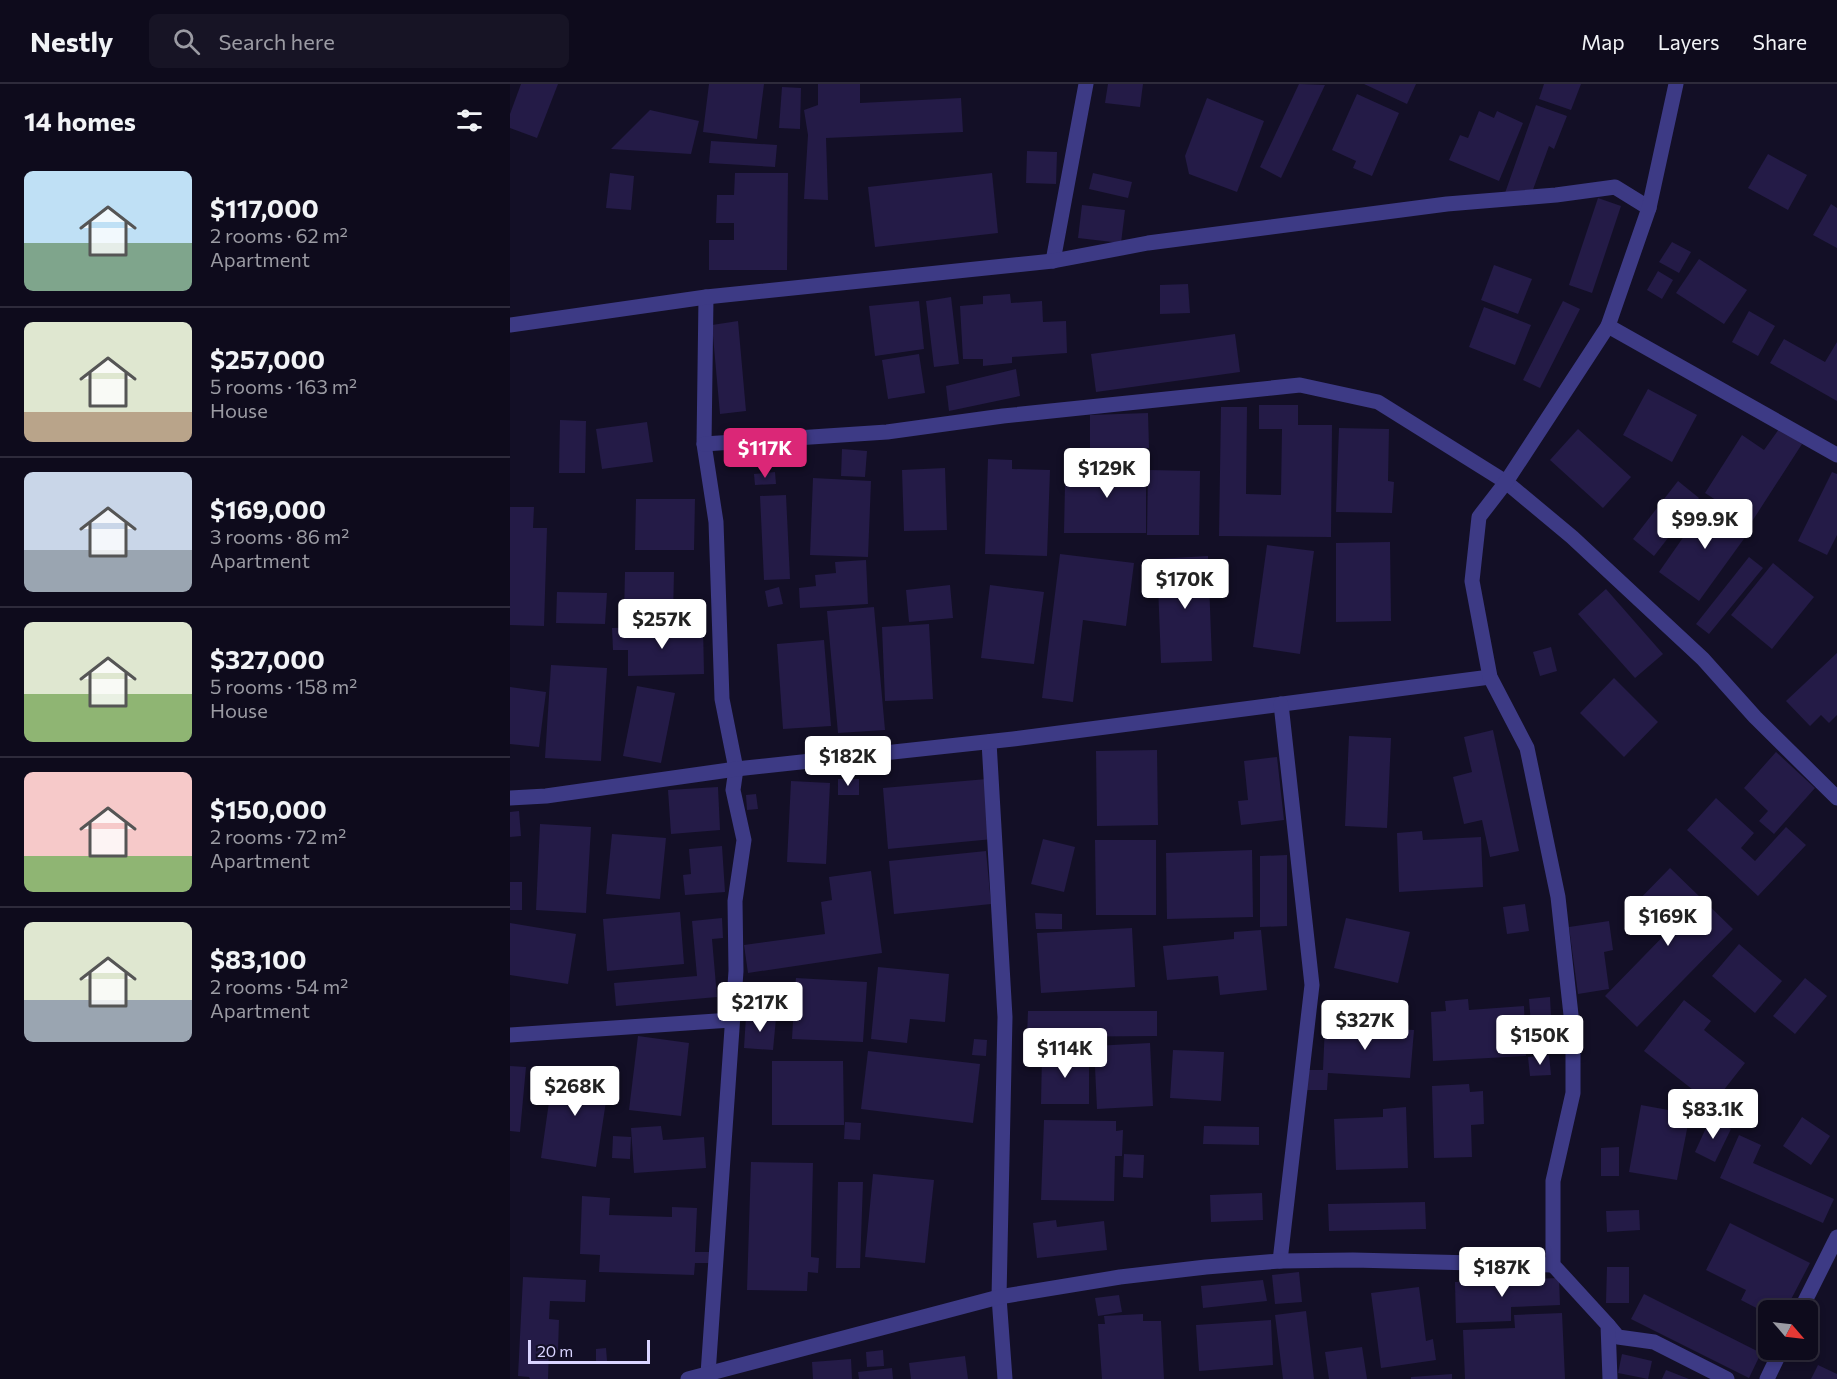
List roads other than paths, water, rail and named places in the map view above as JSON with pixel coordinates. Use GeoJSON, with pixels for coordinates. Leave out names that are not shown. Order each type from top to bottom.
{"type":"FeatureCollection","features":[{"type":"Feature","properties":{"kind":"street"},"geometry":{"type":"LineString","coordinates":[[1053,261],[1086,84]]}},
{"type":"Feature","properties":{"kind":"street"},"geometry":{"type":"LineString","coordinates":[[1676,84],[1649,208],[1608,326],[1506,482],[1479,517],[1472,581],[1490,677],[1527,748],[1558,897],[1573,1033],[1573,1093],[1553,1181],[1553,1265],[1618,1337],[1654,1342],[1727,1379]]}},
{"type":"Feature","properties":{"kind":"street"},"geometry":{"type":"LineString","coordinates":[[510,325],[706,297],[1053,261],[1148,243],[1447,204],[1556,195],[1615,187],[1649,208]]}},
{"type":"Feature","properties":{"kind":"street"},"geometry":{"type":"LineString","coordinates":[[706,297],[704,444],[716,522],[722,699],[736,769],[734,790],[744,840],[735,901],[736,971],[708,1374]]}},
{"type":"Feature","properties":{"kind":"street"},"geometry":{"type":"LineString","coordinates":[[1608,326],[1837,455]]}},
{"type":"Feature","properties":{"kind":"street"},"geometry":{"type":"LineString","coordinates":[[704,444],[887,432],[1003,416],[1300,385],[1378,402],[1506,482],[1572,537],[1703,659],[1755,717],[1837,798]]}},
{"type":"Feature","properties":{"kind":"street"},"geometry":{"type":"LineString","coordinates":[[510,798],[546,796],[736,769],[989,742],[1490,677]]}},
{"type":"Feature","properties":{"kind":"street"},"geometry":{"type":"LineString","coordinates":[[1280,1261],[1312,985],[1281,704]]}},
{"type":"Feature","properties":{"kind":"street"},"geometry":{"type":"LineString","coordinates":[[989,742],[1005,1017],[999,1298],[1005,1379]]}},
{"type":"Feature","properties":{"kind":"street"},"geometry":{"type":"LineString","coordinates":[[510,1035],[731,1020]]}},
{"type":"Feature","properties":{"kind":"street"},"geometry":{"type":"LineString","coordinates":[[1806,1300],[1837,1237]]}},
{"type":"Feature","properties":{"kind":"street"},"geometry":{"type":"LineString","coordinates":[[688,1379],[999,1298],[1120,1277],[1280,1261],[1353,1260],[1553,1265]]}},
{"type":"Feature","properties":{"kind":"street"},"geometry":{"type":"LineString","coordinates":[[1608,1325],[1610,1379]]}},
{"type":"Feature","properties":{"kind":"street"},"geometry":{"type":"LineString","coordinates":[[1767,1379],[1776,1360]]}}]}
